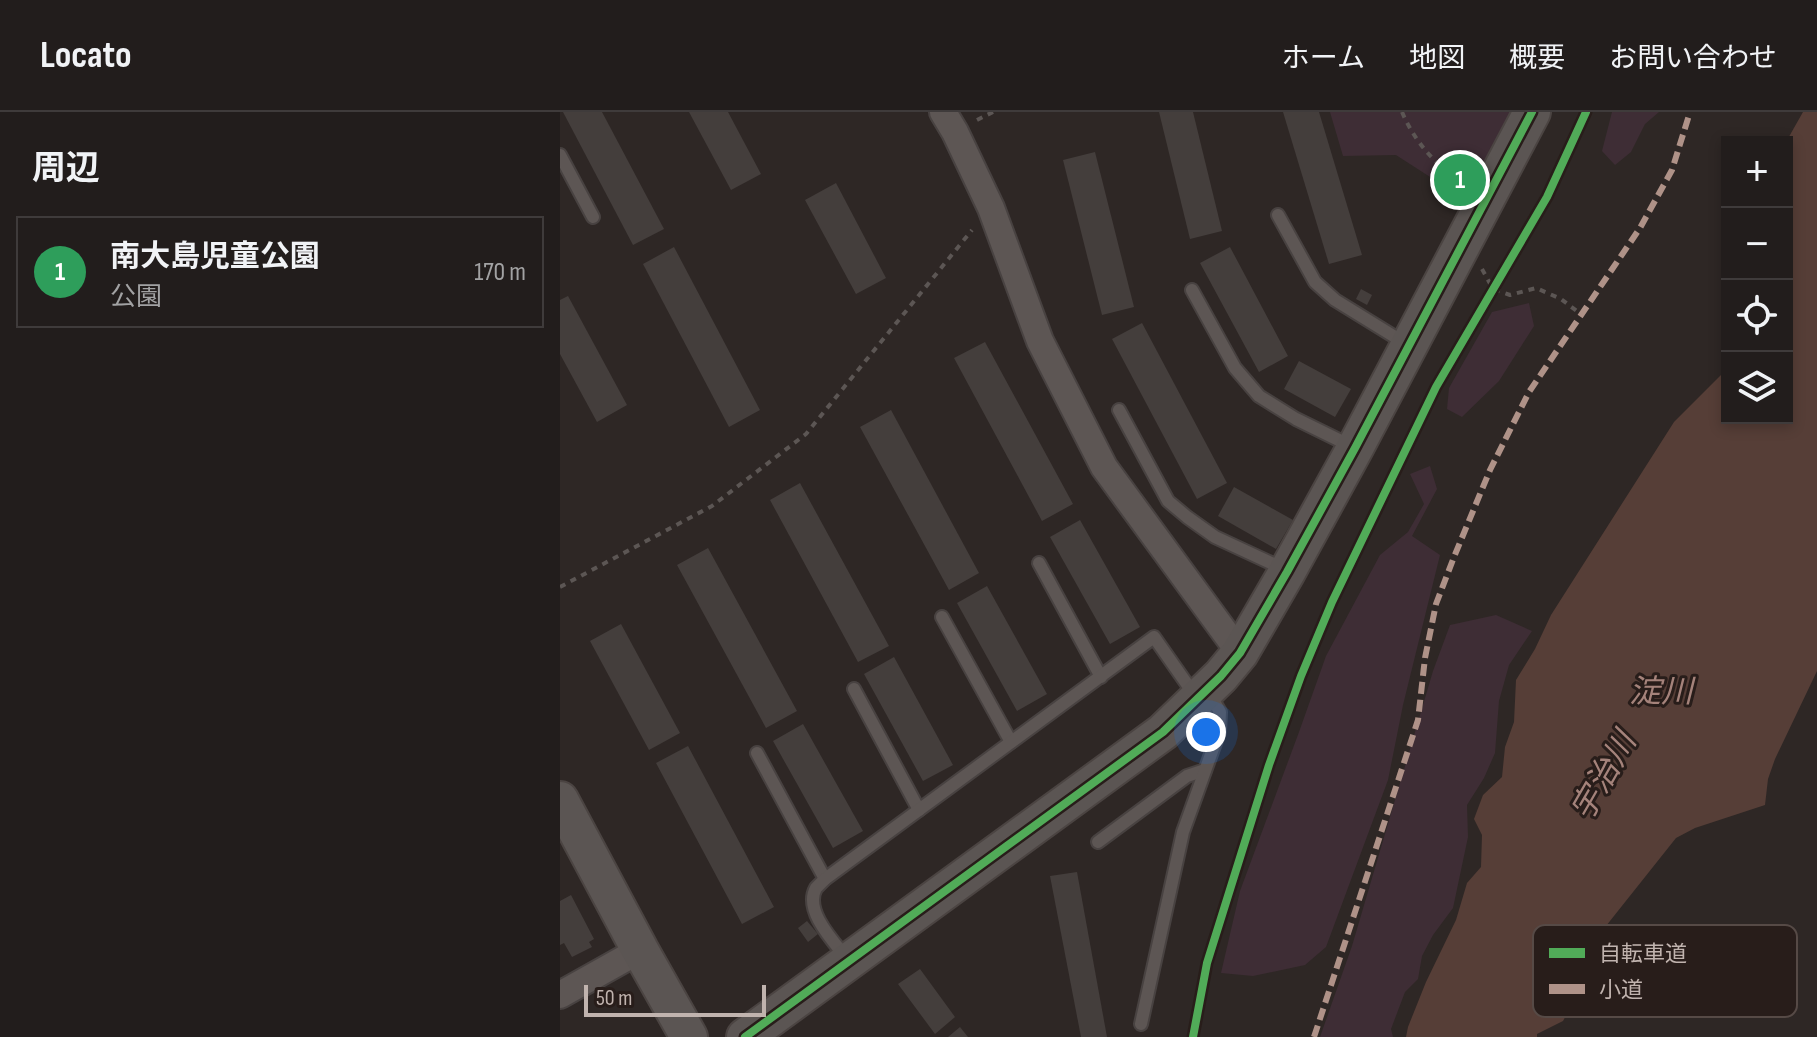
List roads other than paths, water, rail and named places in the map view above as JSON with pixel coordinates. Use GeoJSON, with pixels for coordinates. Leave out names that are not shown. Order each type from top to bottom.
{"type":"FeatureCollection","features":[{"type":"Feature","properties":{"kind":"street"},"geometry":{"type":"LineString","coordinates":[[943,112],[991,208],[1040,341],[1104,467],[1240,653]]}},
{"type":"Feature","properties":{"kind":"street"},"geometry":{"type":"LineString","coordinates":[[745,1037],[1163,732],[1240,653],[1355,448],[1532,112]]}},
{"type":"Feature","properties":{"kind":"street"},"geometry":{"type":"LineString","coordinates":[[560,800],[689,1037]]}},
{"type":"Feature","properties":{"kind":"street"},"geometry":{"type":"LineString","coordinates":[[560,995],[640,950]]}},
{"type":"Feature","properties":{"kind":"lane"},"geometry":{"type":"LineString","coordinates":[[560,155],[593,217]]}},
{"type":"Feature","properties":{"kind":"lane"},"geometry":{"type":"LineString","coordinates":[[1278,215],[1315,282],[1335,300],[1409,345]]}},
{"type":"Feature","properties":{"kind":"lane"},"geometry":{"type":"LineString","coordinates":[[1192,290],[1235,368],[1259,396],[1296,419],[1355,448]]}},
{"type":"Feature","properties":{"kind":"lane"},"geometry":{"type":"LineString","coordinates":[[1119,410],[1168,501],[1215,537],[1287,572]]}},
{"type":"Feature","properties":{"kind":"lane"},"geometry":{"type":"LineString","coordinates":[[1039,563],[1101,677]]}},
{"type":"Feature","properties":{"kind":"lane"},"geometry":{"type":"LineString","coordinates":[[942,617],[1011,742]]}},
{"type":"Feature","properties":{"kind":"lane"},"geometry":{"type":"LineString","coordinates":[[849,961],[819,922],[812,905],[815,890],[825,879],[1154,637],[1220,712],[1219,732],[1183,832],[1141,1024]]}},
{"type":"Feature","properties":{"kind":"lane"},"geometry":{"type":"LineString","coordinates":[[854,689],[919,810]]}},
{"type":"Feature","properties":{"kind":"lane"},"geometry":{"type":"LineString","coordinates":[[757,753],[825,879]]}},
{"type":"Feature","properties":{"kind":"lane"},"geometry":{"type":"LineString","coordinates":[[1098,842],[1187,776],[1205,770]]}},
{"type":"Feature","properties":{"kind":"water","name":"淀川"},"geometry":{"type":"Polygon","coordinates":[[[1803,112],[1817,112],[1817,671],[1775,759],[1768,779],[1765,805],[1695,828],[1676,838],[1607,925],[1533,925],[1533,1017],[1565,1017],[1563,1021],[1537,1034],[1537,1037],[1406,1037],[1426,982],[1456,920],[1467,883],[1481,867],[1482,835],[1474,819],[1483,795],[1502,777],[1505,747],[1514,722],[1516,680],[1551,615],[1674,422],[1721,375],[1721,424],[1793,424],[1793,136],[1789,136],[1803,112]]]}},
{"type":"Feature","properties":{"kind":"place","name":"南大島児童公園"},"geometry":{"type":"Point","coordinates":[1460,180]}},
{"type":"Feature","properties":{"kind":"water label","name":"宇治川"},"geometry":{"type":"Point","coordinates":[1603,776]}}]}
